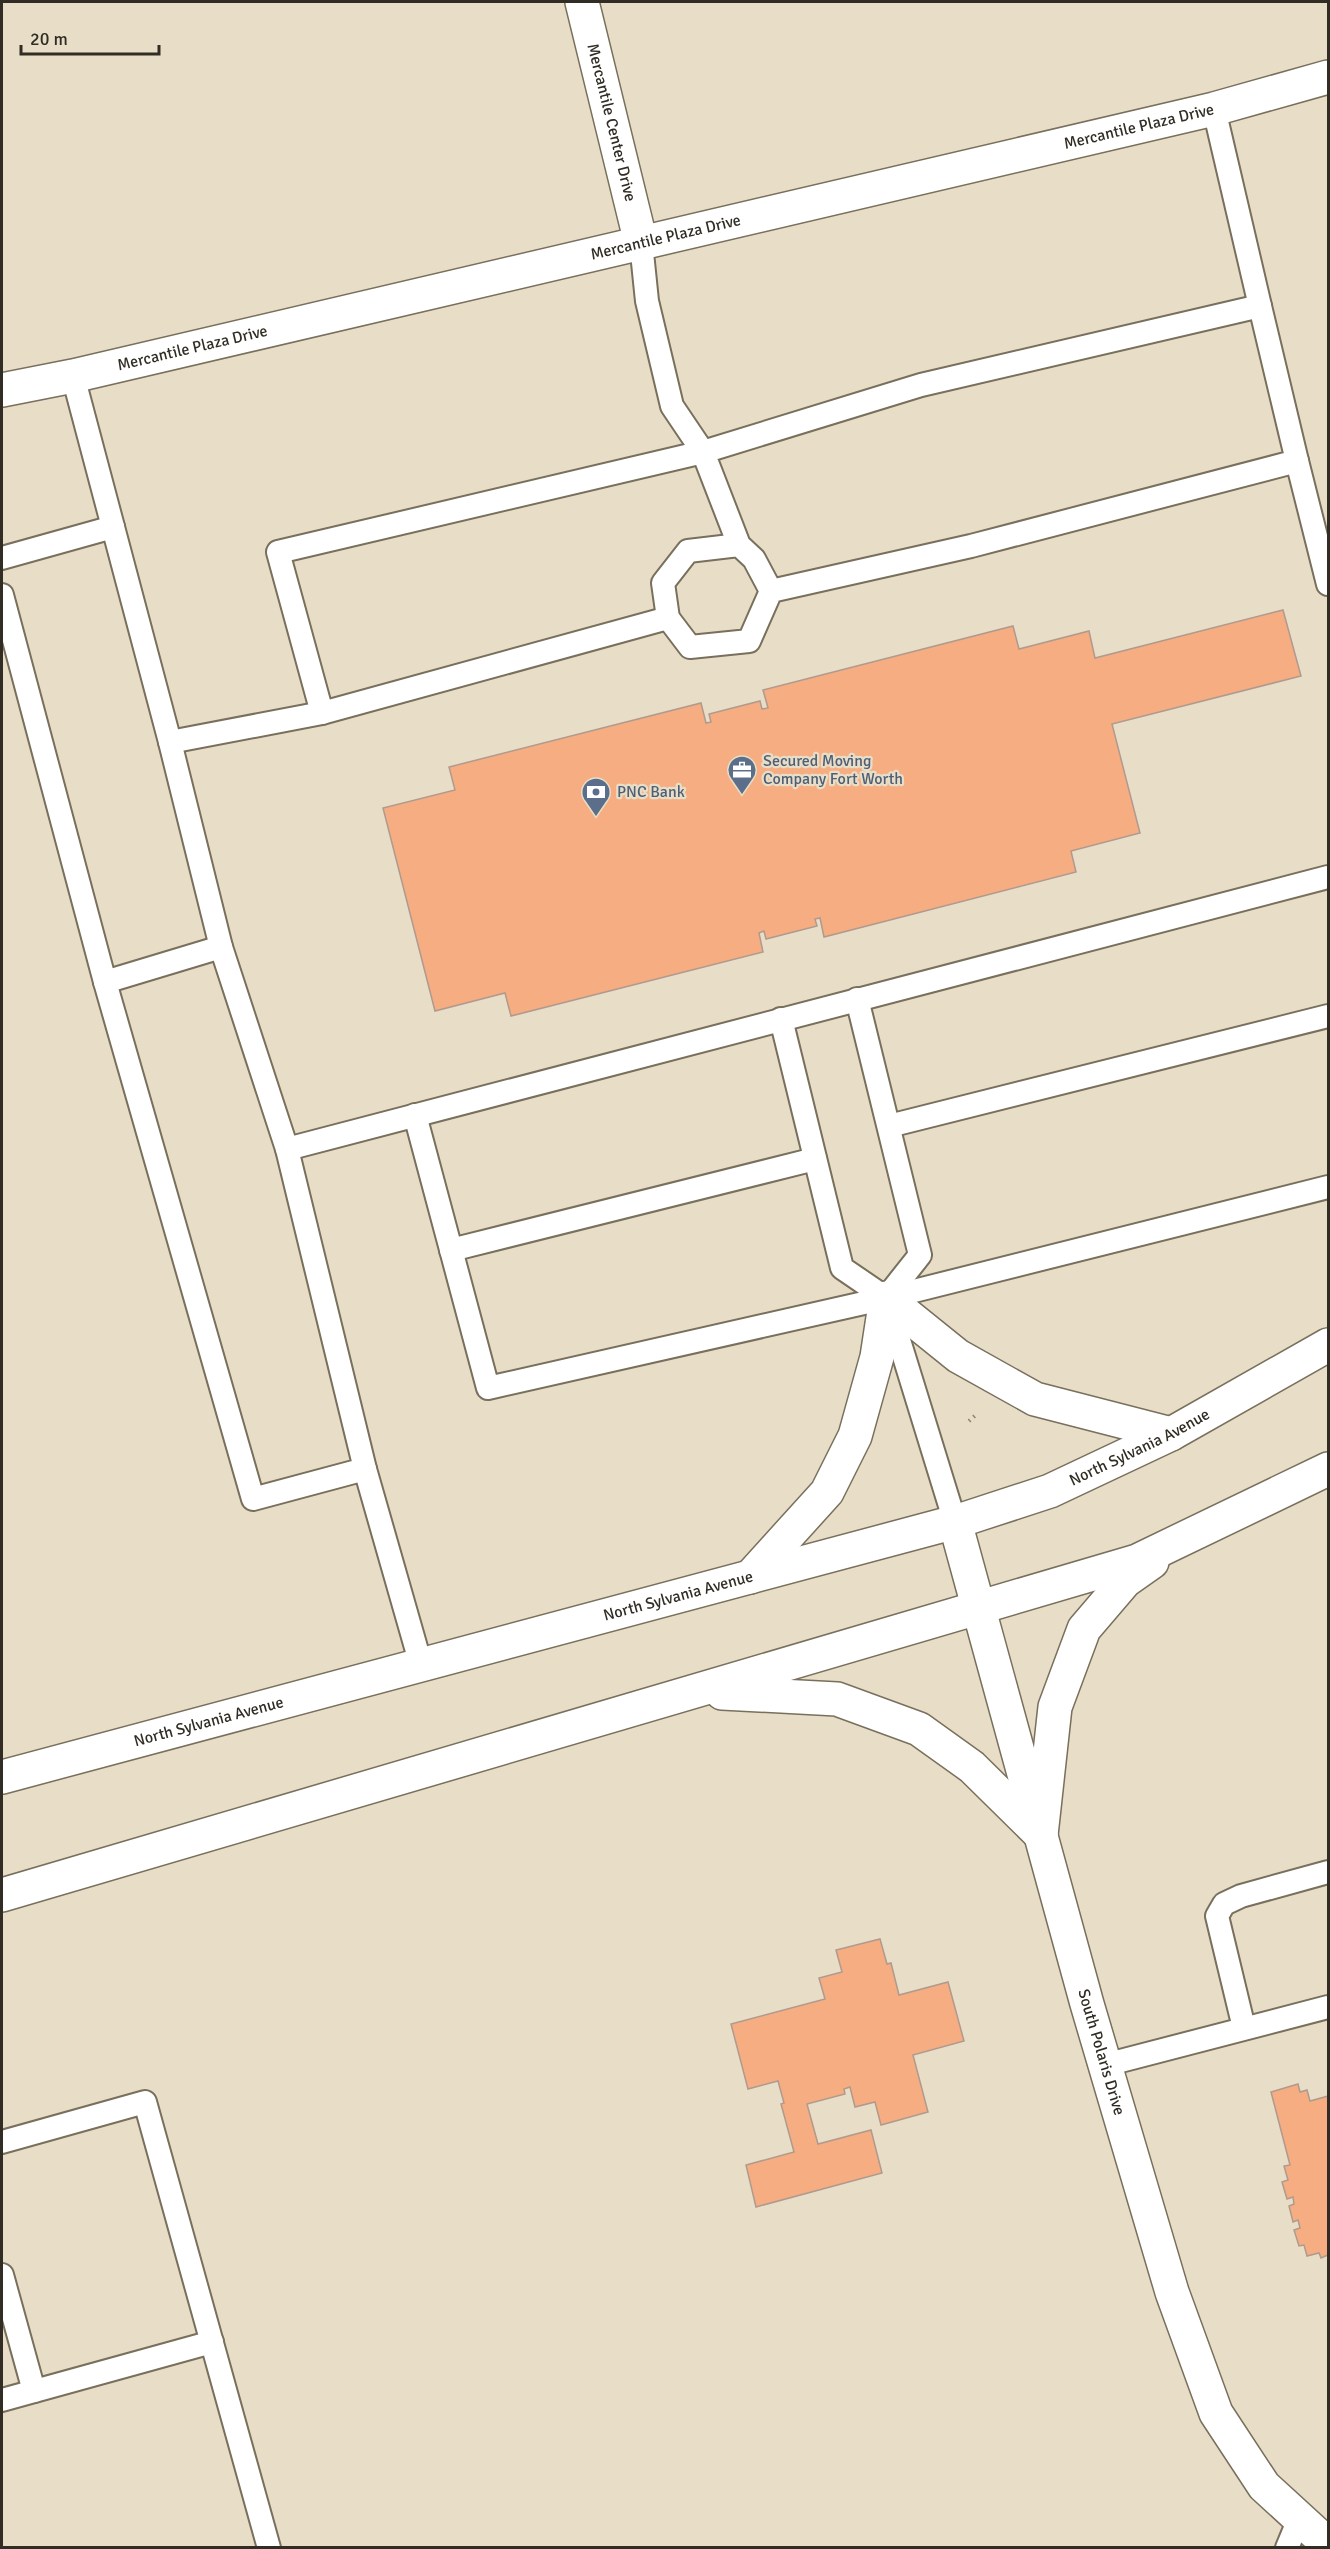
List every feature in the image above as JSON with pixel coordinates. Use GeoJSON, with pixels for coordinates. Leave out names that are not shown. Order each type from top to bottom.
{"type":"FeatureCollection","features":[{"type":"Feature","properties":{"kind":"main road","name":"Mercantile Center Drive"},"geometry":{"type":"LineString","coordinates":[[582,2],[641,243]]}},
{"type":"Feature","properties":{"kind":"main road","name":"Mercantile Plaza Drive"},"geometry":{"type":"LineString","coordinates":[[2,390],[73,376],[1214,108],[1329,77]]}},
{"type":"Feature","properties":{"kind":"main road"},"geometry":{"type":"LineString","coordinates":[[886,1298],[958,1356],[1035,1399],[1171,1434]]}},
{"type":"Feature","properties":{"kind":"main road"},"geometry":{"type":"LineString","coordinates":[[750,1577],[827,1492],[855,1437],[877,1357],[886,1298]]}},
{"type":"Feature","properties":{"kind":"main road","name":"North Sylvania Avenue"},"geometry":{"type":"LineString","coordinates":[[2,1777],[955,1522],[1050,1491],[1171,1434],[1329,1346]]}},
{"type":"Feature","properties":{"kind":"main road"},"geometry":{"type":"LineString","coordinates":[[2,1895],[1137,1561],[1329,1469]]}},
{"type":"Feature","properties":{"kind":"main road","name":"South Polaris Drive"},"geometry":{"type":"LineString","coordinates":[[955,1522],[1105,2065],[1172,2292],[1216,2413],[1293,2533],[1329,2542]]}},
{"type":"Feature","properties":{"kind":"main road"},"geometry":{"type":"LineString","coordinates":[[1041,1835],[1055,1707],[1084,1629],[1125,1581],[1194,1534]]}},
{"type":"Feature","properties":{"kind":"main road"},"geometry":{"type":"LineString","coordinates":[[697,1691],[837,1699],[919,1729],[972,1767],[1041,1835]]}},
{"type":"Feature","properties":{"kind":"lane"},"geometry":{"type":"LineString","coordinates":[[1214,108],[1297,461],[1329,584]]}},
{"type":"Feature","properties":{"kind":"lane"},"geometry":{"type":"LineString","coordinates":[[641,243],[646,301],[672,406],[703,452],[739,545],[754,559],[771,591]]}},
{"type":"Feature","properties":{"kind":"lane"},"geometry":{"type":"LineString","coordinates":[[322,713],[278,552],[703,452],[921,385],[1260,306]]}},
{"type":"Feature","properties":{"kind":"lane"},"geometry":{"type":"LineString","coordinates":[[73,376],[222,947],[287,1149],[365,1469],[421,1665]]}},
{"type":"Feature","properties":{"kind":"lane"},"geometry":{"type":"LineString","coordinates":[[771,591],[971,546],[1297,461]]}},
{"type":"Feature","properties":{"kind":"lane"},"geometry":{"type":"LineString","coordinates":[[2,558],[113,527]]}},
{"type":"Feature","properties":{"kind":"lane"},"geometry":{"type":"LineString","coordinates":[[739,545],[688,551],[663,583],[668,618],[690,647],[749,641],[771,591]]}},
{"type":"Feature","properties":{"kind":"lane"},"geometry":{"type":"LineString","coordinates":[[2,595],[105,982],[253,1499],[365,1469]]}},
{"type":"Feature","properties":{"kind":"lane"},"geometry":{"type":"LineString","coordinates":[[170,742],[322,713],[668,618]]}},
{"type":"Feature","properties":{"kind":"lane"},"geometry":{"type":"LineString","coordinates":[[287,1149],[1329,877]]}},
{"type":"Feature","properties":{"kind":"lane"},"geometry":{"type":"LineString","coordinates":[[105,982],[222,947]]}},
{"type":"Feature","properties":{"kind":"lane"},"geometry":{"type":"LineString","coordinates":[[857,999],[920,1255],[886,1298]]}},
{"type":"Feature","properties":{"kind":"lane"},"geometry":{"type":"LineString","coordinates":[[889,1126],[1329,1016]]}},
{"type":"Feature","properties":{"kind":"lane"},"geometry":{"type":"LineString","coordinates":[[781,1019],[842,1268],[886,1298],[955,1522]]}},
{"type":"Feature","properties":{"kind":"lane"},"geometry":{"type":"LineString","coordinates":[[415,1115],[488,1388],[886,1298],[1329,1187]]}},
{"type":"Feature","properties":{"kind":"lane"},"geometry":{"type":"LineString","coordinates":[[452,1250],[815,1158]]}},
{"type":"Feature","properties":{"kind":"lane"},"geometry":{"type":"LineString","coordinates":[[1244,2028],[1217,1916],[1224,1904],[1241,1896],[1329,1872]]}},
{"type":"Feature","properties":{"kind":"lane"},"geometry":{"type":"LineString","coordinates":[[1105,2065],[1329,2007]]}},
{"type":"Feature","properties":{"kind":"lane"},"geometry":{"type":"LineString","coordinates":[[2,2142],[145,2102],[269,2547]]}},
{"type":"Feature","properties":{"kind":"lane"},"geometry":{"type":"LineString","coordinates":[[2,2275],[34,2391]]}},
{"type":"Feature","properties":{"kind":"lane"},"geometry":{"type":"LineString","coordinates":[[2,2400],[212,2342]]}},
{"type":"Feature","properties":{"kind":"building"},"geometry":{"type":"Polygon","coordinates":[[[1283,610],[1301,676],[1112,724],[1140,833],[1071,851],[1076,872],[824,937],[820,918],[815,919],[817,926],[766,939],[764,931],[759,933],[763,952],[511,1016],[505,993],[435,1011],[383,808],[455,790],[449,767],[701,703],[706,723],[711,722],[709,714],[760,701],[762,709],[768,708],[763,690],[1013,626],[1019,649],[1089,631],[1095,658],[1283,610]]]}},
{"type":"Feature","properties":{"kind":"building"},"geometry":{"type":"Polygon","coordinates":[[[880,1939],[887,1964],[891,1963],[899,1995],[948,1982],[964,2041],[913,2055],[928,2112],[881,2125],[875,2102],[855,2107],[850,2087],[844,2089],[845,2094],[807,2104],[818,2144],[871,2130],[882,2173],[756,2207],[746,2165],[794,2152],[781,2104],[784,2103],[778,2081],[748,2089],[731,2024],[825,1999],[819,1978],[842,1972],[836,1950],[880,1939]]]}},
{"type":"Feature","properties":{"kind":"building"},"geometry":{"type":"Polygon","coordinates":[[[1298,2084],[1300,2092],[1307,2090],[1310,2101],[1328,2096],[1328,2255],[1321,2258],[1319,2253],[1307,2256],[1304,2245],[1299,2246],[1294,2230],[1300,2228],[1298,2220],[1293,2222],[1289,2206],[1294,2204],[1293,2197],[1287,2199],[1282,2182],[1288,2180],[1284,2166],[1290,2165],[1271,2092],[1298,2084]]]}},
{"type":"Feature","properties":{"kind":"place","name":"Secured Moving Company Fort Worth"},"geometry":{"type":"Point","coordinates":[742,796]}},
{"type":"Feature","properties":{"kind":"place","name":"PNC Bank"},"geometry":{"type":"Point","coordinates":[596,818]}}]}
